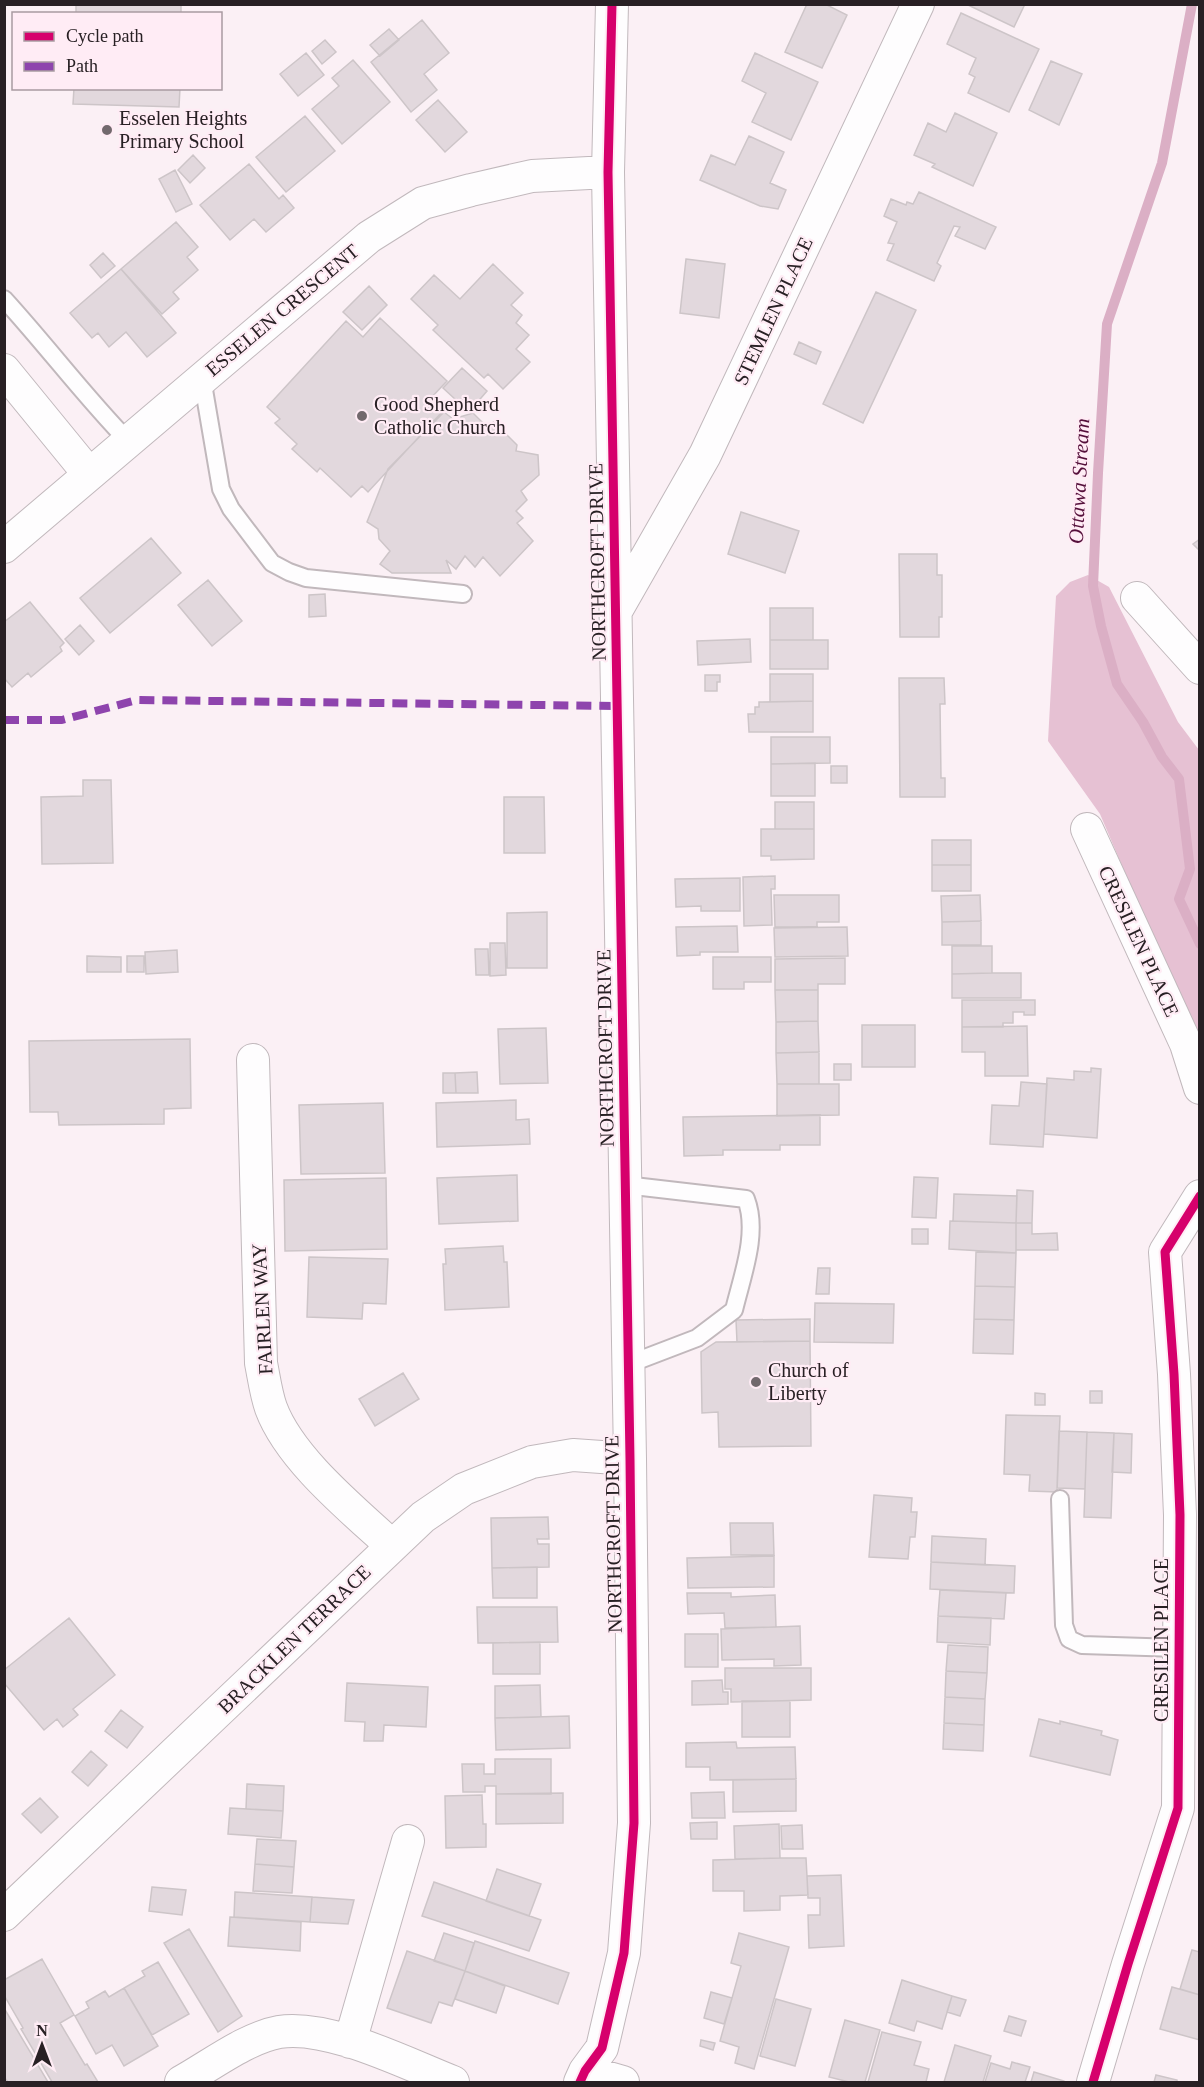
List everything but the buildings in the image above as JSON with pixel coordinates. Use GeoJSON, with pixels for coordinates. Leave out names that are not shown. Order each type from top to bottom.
{"type":"FeatureCollection","features":[{"type":"Feature","properties":{"kind":"street","name":"NORTHCROFT DRIVE"},"geometry":{"type":"LineString","coordinates":[[583,2077],[602,2048],[624,1953],[634,1822],[629,1364],[608,172],[612,4]]}},
{"type":"Feature","properties":{"kind":"street","name":"STEMLEN PLACE"},"geometry":{"type":"LineString","coordinates":[[616,612],[705,455],[918,4]]}},
{"type":"Feature","properties":{"kind":"street","name":"ESSELEN CRESCENT"},"geometry":{"type":"LineString","coordinates":[[4,547],[369,237],[423,203],[532,176],[608,172]]}},
{"type":"Feature","properties":{"kind":"street"},"geometry":{"type":"LineString","coordinates":[[4,370],[89,474]]}},
{"type":"Feature","properties":{"kind":"street"},"geometry":{"type":"LineString","coordinates":[[1137,598],[1200,668]]}},
{"type":"Feature","properties":{"kind":"street","name":"CRESILEN PLACE"},"geometry":{"type":"LineString","coordinates":[[1087,829],[1186,1044],[1200,1088]]}},
{"type":"Feature","properties":{"kind":"street","name":"FAIRLEN WAY"},"geometry":{"type":"LineString","coordinates":[[253,1060],[261,1363],[271,1408],[291,1445],[323,1480],[392,1546]]}},
{"type":"Feature","properties":{"kind":"street","name":"CRESILEN PLACE"},"geometry":{"type":"LineString","coordinates":[[1094,2082],[1128,1964],[1178,1808],[1178,1648],[1190,1516],[1174,1374],[1165,1252],[1200,1196]]}},
{"type":"Feature","properties":{"kind":"street","name":"BRACKLEN TERRACE"},"geometry":{"type":"LineString","coordinates":[[4,1915],[423,1517],[464,1489],[532,1462],[573,1455],[630,1459]]}},
{"type":"Feature","properties":{"kind":"street"},"geometry":{"type":"LineString","coordinates":[[350,2042],[408,1841]]}},
{"type":"Feature","properties":{"kind":"street"},"geometry":{"type":"LineString","coordinates":[[182,2082],[248,2043],[279,2032],[310,2032],[350,2042],[453,2082]]}},
{"type":"Feature","properties":{"kind":"street"},"geometry":{"type":"LineString","coordinates":[[583,2077],[623,2082]]}},
{"type":"Feature","properties":{"kind":"lane"},"geometry":{"type":"LineString","coordinates":[[4,299],[36,334],[93,406],[129,442]]}},
{"type":"Feature","properties":{"kind":"lane"},"geometry":{"type":"LineString","coordinates":[[202,378],[221,489],[231,509],[272,563],[306,578],[464,594]]}},
{"type":"Feature","properties":{"kind":"lane"},"geometry":{"type":"LineString","coordinates":[[626,1185],[746,1199],[750,1210],[750,1238],[734,1310],[697,1338],[629,1364]]}},
{"type":"Feature","properties":{"kind":"lane"},"geometry":{"type":"LineString","coordinates":[[1060,1499],[1064,1625],[1069,1639],[1082,1645],[1178,1648]]}},
{"type":"Feature","properties":{"kind":"shaded area"},"geometry":{"type":"Polygon","coordinates":[[[1088,575],[1109,587],[1178,722],[1199,750],[1199,1046],[1100,814],[1048,741],[1056,596],[1070,582],[1088,575]]]}},
{"type":"Feature","properties":{"kind":"waterway","name":"Ottawa Stream"},"geometry":{"type":"LineString","coordinates":[[1192,4],[1162,163],[1107,324],[1093,586],[1117,684],[1143,722],[1162,757],[1179,779],[1190,869],[1179,899],[1200,944]]}},
{"type":"Feature","properties":{"kind":"marked path"},"geometry":{"type":"LineString","coordinates":[[4,720],[62,720],[137,700],[617,706]]}},
{"type":"Feature","properties":{"kind":"cycle path"},"geometry":{"type":"LineString","coordinates":[[580,2082],[602,2048],[624,1953],[634,1823],[608,172],[612,4]]}},
{"type":"Feature","properties":{"kind":"cycle path"},"geometry":{"type":"LineString","coordinates":[[1093,2082],[1178,1808],[1180,1515],[1174,1374],[1165,1252],[1200,1196]]}},
{"type":"Feature","properties":{"kind":"place","name":"Esselen Heights Primary School"},"geometry":{"type":"Point","coordinates":[107,130]}},
{"type":"Feature","properties":{"kind":"place","name":"Good Shepherd Catholic Church"},"geometry":{"type":"Point","coordinates":[362,416]}},
{"type":"Feature","properties":{"kind":"place","name":"Church of Liberty"},"geometry":{"type":"Point","coordinates":[756,1382]}}]}
